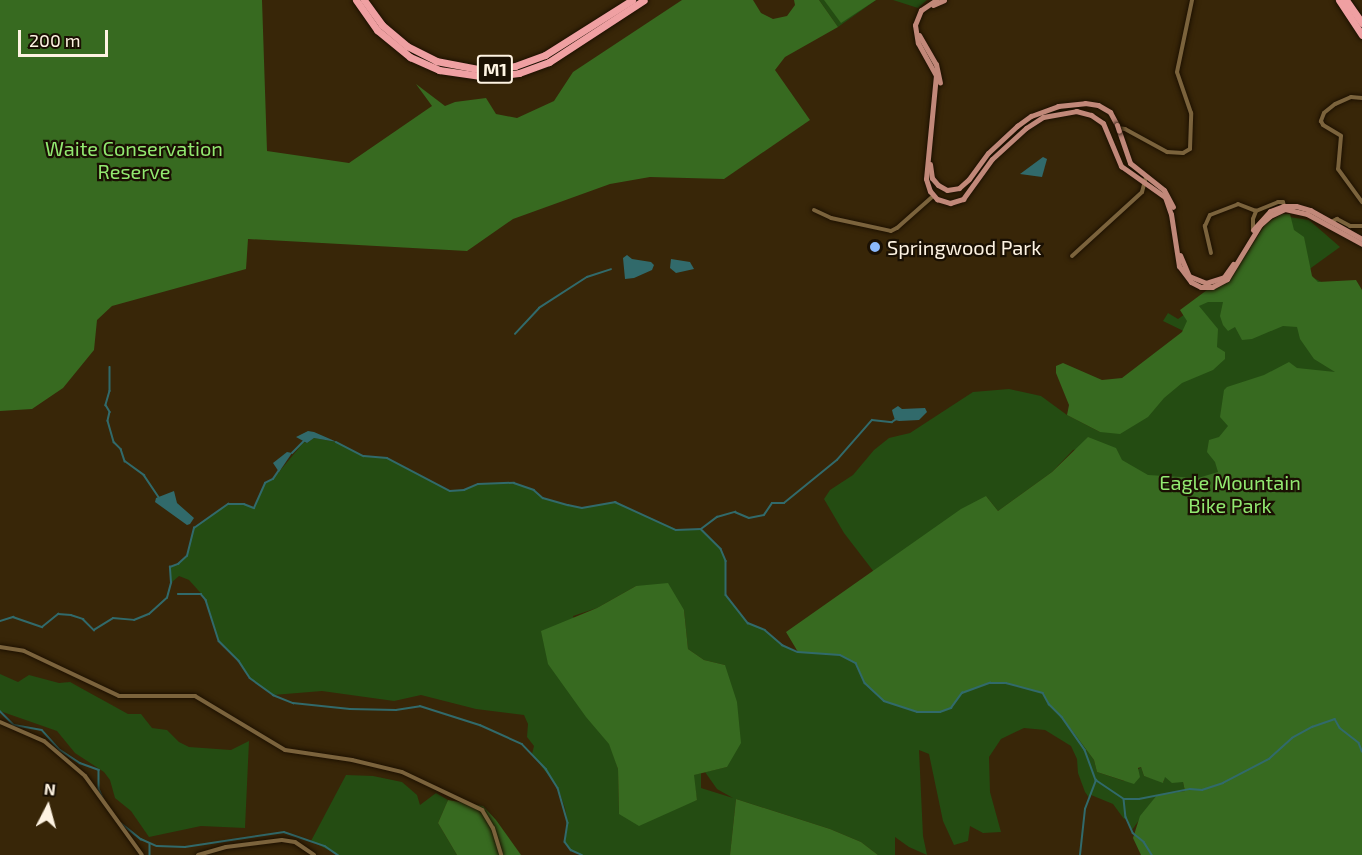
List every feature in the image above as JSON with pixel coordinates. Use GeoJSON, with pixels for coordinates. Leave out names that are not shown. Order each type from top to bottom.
{"type":"FeatureCollection","features":[{"type":"Feature","properties":{"kind":"highway","name":"M1"},"geometry":{"type":"LineString","coordinates":[[356,0],[377,30],[409,56],[439,70],[487,77],[519,73],[549,62],[632,4]]}},
{"type":"Feature","properties":{"kind":"highway","name":"M1"},"geometry":{"type":"LineString","coordinates":[[364,0],[382,25],[421,54],[451,65],[483,69],[515,66],[545,55],[632,4]]}},
{"type":"Feature","properties":{"kind":"highway"},"geometry":{"type":"LineString","coordinates":[[632,4],[646,0]]}},
{"type":"Feature","properties":{"kind":"highway"},"geometry":{"type":"LineString","coordinates":[[1338,0],[1362,35]]}},
{"type":"Feature","properties":{"kind":"highway"},"geometry":{"type":"LineString","coordinates":[[1346,0],[1362,23]]}},
{"type":"Feature","properties":{"kind":"main road"},"geometry":{"type":"LineString","coordinates":[[936,0],[921,10],[915,26],[918,43],[933,66],[937,81],[926,176],[933,196],[947,202],[963,199],[993,159],[1026,128],[1043,117],[1076,111],[1091,115],[1103,123],[1122,166],[1145,179],[1169,197],[1175,212],[1181,260],[1185,271],[1194,280],[1211,283],[1224,277],[1253,230],[1266,214],[1285,208],[1302,212],[1330,224],[1362,242]]}},
{"type":"Feature","properties":{"kind":"main road"},"geometry":{"type":"LineString","coordinates":[[933,196],[934,182],[930,160],[940,80],[936,64],[920,37],[918,25],[925,11],[944,0]]}},
{"type":"Feature","properties":{"kind":"main road"},"geometry":{"type":"LineString","coordinates":[[934,182],[941,188],[952,190],[962,187],[988,153],[1017,126],[1045,110],[1067,105],[1092,104],[1106,109],[1117,128],[1128,160],[1159,191],[1169,205],[1178,260],[1182,273],[1191,282],[1201,287],[1216,286],[1227,279],[1264,221],[1285,208]]}},
{"type":"Feature","properties":{"kind":"main road"},"geometry":{"type":"LineString","coordinates":[[933,196],[941,188]]}},
{"type":"Feature","properties":{"kind":"street"},"geometry":{"type":"LineString","coordinates":[[1117,128],[1125,129],[1167,152],[1183,153],[1190,149],[1191,113],[1177,72],[1192,0]]}},
{"type":"Feature","properties":{"kind":"street"},"geometry":{"type":"LineString","coordinates":[[1362,98],[1351,97],[1335,104],[1324,113],[1321,121],[1323,125],[1341,136],[1338,169],[1362,202]]}},
{"type":"Feature","properties":{"kind":"street"},"geometry":{"type":"LineString","coordinates":[[1072,256],[1142,192],[1145,179]]}},
{"type":"Feature","properties":{"kind":"street"},"geometry":{"type":"LineString","coordinates":[[814,210],[831,218],[891,231],[933,196]]}},
{"type":"Feature","properties":{"kind":"street"},"geometry":{"type":"LineString","coordinates":[[1253,230],[1252,219],[1256,211],[1278,202],[1283,202],[1285,208]]}},
{"type":"Feature","properties":{"kind":"street"},"geometry":{"type":"LineString","coordinates":[[1212,253],[1205,226],[1210,215],[1242,203],[1256,211]]}},
{"type":"Feature","properties":{"kind":"street"},"geometry":{"type":"LineString","coordinates":[[1330,224],[1337,219],[1350,226],[1362,226]]}},
{"type":"Feature","properties":{"kind":"street"},"geometry":{"type":"LineString","coordinates":[[0,647],[24,651],[120,696],[195,696],[285,750],[352,760],[402,772],[482,810],[493,828],[501,855]]}},
{"type":"Feature","properties":{"kind":"street"},"geometry":{"type":"LineString","coordinates":[[0,722],[44,741],[85,776],[142,855]]}},
{"type":"Feature","properties":{"kind":"street"},"geometry":{"type":"LineString","coordinates":[[198,855],[226,847],[282,840],[295,842],[314,855]]}},
{"type":"Feature","properties":{"kind":"green space","name":"Waite Conservation Reserve"},"geometry":{"type":"Polygon","coordinates":[[[0,0],[262,0],[267,151],[349,163],[432,106],[416,84],[445,106],[455,102],[486,98],[496,114],[517,118],[554,101],[573,72],[682,0],[753,0],[761,13],[773,19],[787,16],[795,5],[794,0],[819,0],[838,27],[785,57],[775,70],[810,120],[724,179],[650,177],[610,184],[513,219],[467,251],[248,239],[246,269],[112,306],[97,320],[94,350],[63,388],[32,409],[0,411],[0,0]]]}},
{"type":"Feature","properties":{"kind":"green space"},"geometry":{"type":"Polygon","coordinates":[[[819,0],[876,0],[838,27],[819,0]]]}},
{"type":"Feature","properties":{"kind":"green space"},"geometry":{"type":"Polygon","coordinates":[[[824,0],[876,0],[841,23],[824,0]]]}},
{"type":"Feature","properties":{"kind":"green space"},"geometry":{"type":"Polygon","coordinates":[[[893,0],[927,0],[918,8],[893,0]]]}},
{"type":"Feature","properties":{"kind":"green space","name":"Eagle Mountain Bike Park"},"geometry":{"type":"Polygon","coordinates":[[[1282,214],[1290,214],[1294,230],[1304,237],[1312,276],[1318,282],[1356,280],[1362,290],[1362,855],[1141,855],[1133,838],[1140,816],[1157,795],[1185,791],[1183,782],[1172,783],[1165,777],[1163,783],[1144,776],[1141,767],[1138,768],[1140,777],[1134,784],[1097,772],[1094,760],[1062,717],[1049,704],[1043,693],[1006,683],[990,683],[962,693],[951,708],[940,712],[917,712],[884,701],[865,683],[856,663],[840,655],[798,652],[786,632],[961,509],[986,496],[998,511],[1052,472],[1088,437],[1116,448],[1122,460],[1148,475],[1198,478],[1218,472],[1215,462],[1207,452],[1209,440],[1219,437],[1228,426],[1220,417],[1224,390],[1227,387],[1264,375],[1289,362],[1297,368],[1335,372],[1314,359],[1300,339],[1297,327],[1283,326],[1252,339],[1242,340],[1235,327],[1228,331],[1223,325],[1220,316],[1223,302],[1208,302],[1199,306],[1218,329],[1217,347],[1225,352],[1225,359],[1213,370],[1182,383],[1164,398],[1148,417],[1120,434],[1100,432],[1067,415],[1069,405],[1056,373],[1056,366],[1063,363],[1102,380],[1122,378],[1182,332],[1187,321],[1180,310],[1207,290],[1228,282],[1266,223],[1282,214]]]}},
{"type":"Feature","properties":{"kind":"green space","name":"Eagle Mountain Bike Park"},"geometry":{"type":"Polygon","coordinates":[[[1283,216],[1309,220],[1340,247],[1304,273],[1362,303],[1362,758],[900,553],[874,572],[844,533],[824,499],[830,490],[853,475],[874,450],[889,438],[910,433],[973,392],[1009,389],[1041,396],[1067,415],[1100,432],[1204,341],[1163,321],[1168,313],[1178,319],[1231,282],[1283,216]],[[1103,444],[1073,450],[1052,472],[998,511],[986,496],[996,517],[1103,444]]]}},
{"type":"Feature","properties":{"kind":"green space"},"geometry":{"type":"Polygon","coordinates":[[[314,438],[337,442],[364,456],[387,458],[450,491],[464,490],[478,484],[514,483],[534,490],[543,498],[568,505],[582,508],[615,502],[676,529],[701,529],[721,549],[726,561],[726,595],[748,623],[765,630],[782,645],[798,652],[840,655],[856,663],[865,683],[958,699],[962,693],[990,683],[1006,683],[1043,693],[1049,704],[1062,717],[1094,760],[1097,772],[1124,781],[1141,767],[1144,776],[1164,782],[1164,776],[1183,782],[1185,791],[1157,795],[1132,830],[1127,818],[1124,819],[1113,804],[1091,795],[1090,799],[1078,773],[1077,759],[1071,746],[1045,730],[1024,728],[1001,739],[989,757],[990,792],[1001,832],[983,833],[970,826],[968,841],[954,845],[943,821],[929,754],[919,750],[923,836],[927,855],[909,847],[895,837],[895,855],[878,855],[861,842],[830,829],[736,799],[730,855],[582,855],[571,850],[565,842],[568,823],[565,808],[558,788],[532,754],[534,746],[527,737],[528,724],[524,715],[476,709],[421,695],[394,701],[322,691],[273,695],[250,678],[239,661],[219,641],[206,599],[189,580],[179,576],[171,583],[170,567],[178,564],[187,556],[194,528],[228,504],[244,504],[254,508],[265,483],[273,479],[304,442],[307,443],[314,438]],[[636,586],[597,608],[573,616],[618,769],[619,814],[697,800],[693,775],[701,773],[701,788],[733,798],[717,789],[705,772],[727,767],[725,665],[704,660],[688,649],[684,610],[636,586]]]}},
{"type":"Feature","properties":{"kind":"green space"},"geometry":{"type":"Polygon","coordinates":[[[668,583],[684,610],[688,649],[704,660],[725,665],[737,702],[741,743],[727,767],[694,775],[697,800],[639,826],[619,814],[618,769],[609,744],[586,717],[548,664],[541,631],[597,608],[636,586],[668,583]]]}},
{"type":"Feature","properties":{"kind":"green space"},"geometry":{"type":"Polygon","coordinates":[[[0,674],[18,682],[29,675],[59,683],[70,682],[128,714],[141,714],[152,728],[167,730],[179,742],[189,747],[231,750],[249,741],[245,828],[201,826],[149,837],[131,811],[115,798],[110,780],[104,772],[75,753],[57,731],[0,711],[0,674]]]}},
{"type":"Feature","properties":{"kind":"green space"},"geometry":{"type":"Polygon","coordinates":[[[346,775],[373,776],[402,782],[417,795],[420,805],[436,793],[448,800],[438,823],[457,855],[338,855],[311,841],[346,775]]]}},
{"type":"Feature","properties":{"kind":"green space"},"geometry":{"type":"Polygon","coordinates":[[[736,799],[830,829],[861,842],[878,855],[730,855],[736,799]]]}},
{"type":"Feature","properties":{"kind":"green space"},"geometry":{"type":"Polygon","coordinates":[[[448,800],[483,806],[521,855],[457,855],[438,823],[448,800]]]}},
{"type":"Feature","properties":{"kind":"water"},"geometry":{"type":"Polygon","coordinates":[[[1043,157],[1047,159],[1042,177],[1020,174],[1043,157]]]}},
{"type":"Feature","properties":{"kind":"water"},"geometry":{"type":"Polygon","coordinates":[[[627,255],[632,259],[651,262],[654,265],[652,270],[634,278],[625,279],[623,258],[627,255]]]}},
{"type":"Feature","properties":{"kind":"water"},"geometry":{"type":"Polygon","coordinates":[[[671,259],[690,262],[694,269],[676,273],[670,268],[671,259]]]}},
{"type":"Feature","properties":{"kind":"water"},"geometry":{"type":"Polygon","coordinates":[[[898,406],[902,409],[925,408],[927,412],[919,420],[899,421],[895,420],[892,410],[898,406]]]}},
{"type":"Feature","properties":{"kind":"water"},"geometry":{"type":"Polygon","coordinates":[[[308,431],[337,442],[314,438],[307,443],[296,437],[308,431]]]}},
{"type":"Feature","properties":{"kind":"water"},"geometry":{"type":"Polygon","coordinates":[[[287,452],[292,453],[279,472],[273,463],[287,452]]]}},
{"type":"Feature","properties":{"kind":"water"},"geometry":{"type":"Polygon","coordinates":[[[174,491],[177,503],[194,518],[190,524],[187,525],[155,502],[156,498],[174,491]]]}},
{"type":"Feature","properties":{"kind":"waterway"},"geometry":{"type":"LineString","coordinates":[[515,334],[539,308],[587,277],[611,269]]}},
{"type":"Feature","properties":{"kind":"waterway"},"geometry":{"type":"LineString","coordinates":[[110,367],[110,391],[106,405],[110,412],[108,421],[114,442],[121,449],[125,461],[144,475],[159,497]]}},
{"type":"Feature","properties":{"kind":"waterway"},"geometry":{"type":"LineString","coordinates":[[336,442],[364,456],[387,458],[450,491],[464,490],[478,484],[514,483],[534,490],[543,498],[582,508],[615,502],[676,530],[701,529],[717,517],[735,512],[749,518],[764,515],[772,503],[784,503],[837,460],[872,420],[892,422],[895,420]]}},
{"type":"Feature","properties":{"kind":"waterway"},"geometry":{"type":"LineString","coordinates":[[292,453],[304,441]]}},
{"type":"Feature","properties":{"kind":"waterway"},"geometry":{"type":"LineString","coordinates":[[0,621],[13,617],[42,627],[58,614],[71,615],[83,619],[94,630],[113,618],[134,620],[149,614],[167,598],[171,583],[170,567],[178,564],[187,556],[194,528],[228,504],[244,504],[254,508],[265,483],[273,479],[279,470]]}},
{"type":"Feature","properties":{"kind":"waterway"},"geometry":{"type":"LineString","coordinates":[[701,529],[721,549],[726,561],[726,595],[748,623],[765,630],[782,645],[798,652],[840,655],[856,663],[865,683],[884,701],[917,712],[940,712],[951,708],[962,693],[990,683],[1006,683],[1043,693],[1085,750],[1096,780],[1124,799],[1139,799],[1190,789],[1202,790],[1223,783],[1269,759],[1292,738],[1312,727],[1335,719],[1340,728],[1359,743],[1362,751]]}},
{"type":"Feature","properties":{"kind":"waterway"},"geometry":{"type":"LineString","coordinates":[[178,594],[201,594],[206,600],[219,641],[239,661],[250,678],[273,695],[293,703],[350,709],[396,710],[420,706],[480,725],[522,744],[546,769],[558,788],[568,823],[565,842],[571,850],[582,855]]}},
{"type":"Feature","properties":{"kind":"waterway"},"geometry":{"type":"LineString","coordinates":[[0,711],[14,725],[42,730],[60,750],[80,763],[99,770],[99,789],[104,800]]}},
{"type":"Feature","properties":{"kind":"waterway"},"geometry":{"type":"LineString","coordinates":[[1080,855],[1085,809],[1096,780]]}},
{"type":"Feature","properties":{"kind":"waterway"},"geometry":{"type":"LineString","coordinates":[[1124,799],[1126,817],[1133,833],[1144,842],[1152,855]]}},
{"type":"Feature","properties":{"kind":"waterway"},"geometry":{"type":"LineString","coordinates":[[121,823],[141,839],[157,846],[185,847],[284,832],[325,846],[338,855]]}},
{"type":"Feature","properties":{"kind":"waterway"},"geometry":{"type":"LineString","coordinates":[[150,844],[150,855]]}},
{"type":"Feature","properties":{"kind":"place","name":"Springwood Park"},"geometry":{"type":"Point","coordinates":[875,247]}}]}
